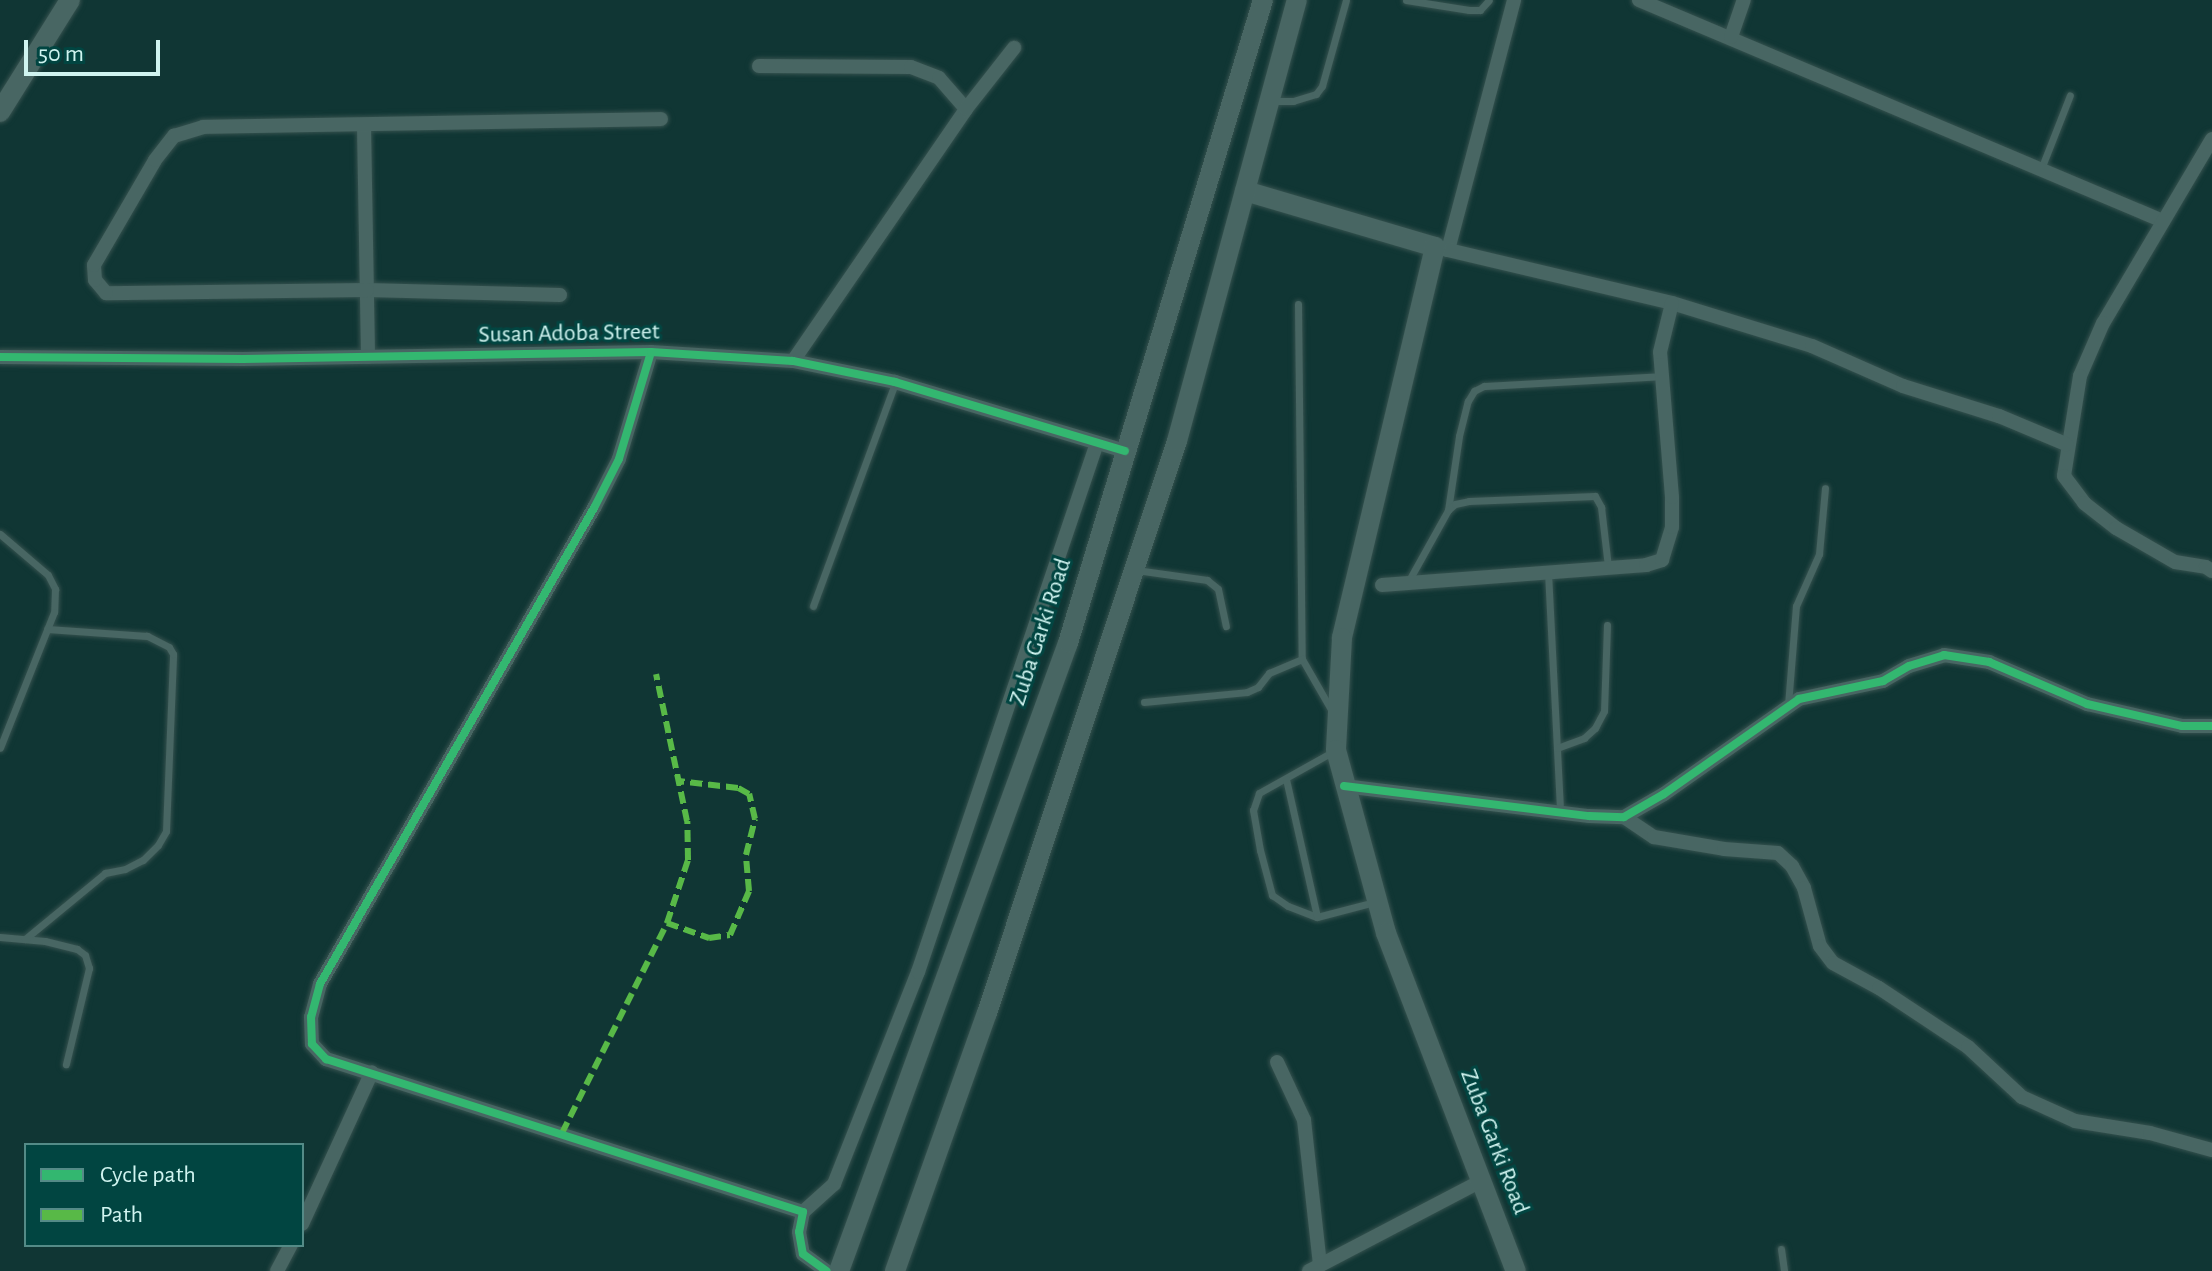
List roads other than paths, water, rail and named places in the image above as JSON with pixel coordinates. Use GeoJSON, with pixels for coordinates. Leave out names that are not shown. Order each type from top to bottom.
{"type":"FeatureCollection","features":[{"type":"Feature","properties":{"kind":"main road"},"geometry":{"type":"LineString","coordinates":[[0,112],[70,0]]}},
{"type":"Feature","properties":{"kind":"main road","name":"Zuba Garki Road"},"geometry":{"type":"LineString","coordinates":[[839,1271],[1068,643],[1263,0]]}},
{"type":"Feature","properties":{"kind":"main road"},"geometry":{"type":"LineString","coordinates":[[895,1271],[987,1013],[1177,441],[1297,0]]}},
{"type":"Feature","properties":{"kind":"main road"},"geometry":{"type":"LineString","coordinates":[[1245,191],[1442,249]]}},
{"type":"Feature","properties":{"kind":"main road","name":"Zuba Garki Road"},"geometry":{"type":"LineString","coordinates":[[1442,249],[1342,638],[1336,750],[1377,902],[1516,1271]]}},
{"type":"Feature","properties":{"kind":"street"},"geometry":{"type":"LineString","coordinates":[[1514,0],[1442,249],[1672,303],[1812,346],[1903,386],[1999,416],[2066,444]]}},
{"type":"Feature","properties":{"kind":"street"},"geometry":{"type":"LineString","coordinates":[[1639,0],[2163,221]]}},
{"type":"Feature","properties":{"kind":"street"},"geometry":{"type":"LineString","coordinates":[[1731,37],[1744,0]]}},
{"type":"Feature","properties":{"kind":"street"},"geometry":{"type":"LineString","coordinates":[[793,361],[966,109],[1014,48]]}},
{"type":"Feature","properties":{"kind":"street"},"geometry":{"type":"LineString","coordinates":[[759,66],[911,67],[939,78],[966,109]]}},
{"type":"Feature","properties":{"kind":"street"},"geometry":{"type":"LineString","coordinates":[[560,295],[367,290],[106,293],[95,280],[94,265],[155,160],[174,136],[203,127],[661,119]]}},
{"type":"Feature","properties":{"kind":"street"},"geometry":{"type":"LineString","coordinates":[[364,126],[368,357]]}},
{"type":"Feature","properties":{"kind":"street"},"geometry":{"type":"LineString","coordinates":[[2212,139],[2103,323],[2080,376],[2066,444],[2064,476],[2084,503],[2116,528],[2175,562],[2206,567],[2212,571]]}},
{"type":"Feature","properties":{"kind":"street"},"geometry":{"type":"LineString","coordinates":[[1382,585],[1608,568],[1662,560],[1668,547],[1672,497],[1662,335],[1672,303]]}},
{"type":"Feature","properties":{"kind":"street","name":"Susan Adoba Street"},"geometry":{"type":"LineString","coordinates":[[0,357],[368,357],[651,352],[793,361],[895,382],[1125,451]]}},
{"type":"Feature","properties":{"kind":"street"},"geometry":{"type":"LineString","coordinates":[[651,352],[619,459],[594,508],[320,984],[311,1017],[312,1044],[326,1059],[803,1212]]}},
{"type":"Feature","properties":{"kind":"street"},"geometry":{"type":"LineString","coordinates":[[826,1271],[809,1266],[803,1254],[799,1232],[803,1212],[834,1184],[918,972],[1097,443]]}},
{"type":"Feature","properties":{"kind":"street"},"geometry":{"type":"LineString","coordinates":[[1624,817],[1664,794],[1799,699],[1883,681],[1909,666],[1944,655],[1989,662],[2087,704],[2182,726],[2212,726]]}},
{"type":"Feature","properties":{"kind":"street"},"geometry":{"type":"LineString","coordinates":[[1344,786],[1560,813],[1624,817],[1654,837],[1724,849],[1778,853],[1792,866],[1804,888],[1820,946],[1833,963],[1879,988],[1968,1047],[2022,1097],[2075,1121],[2150,1133],[2212,1150]]}},
{"type":"Feature","properties":{"kind":"street"},"geometry":{"type":"LineString","coordinates":[[1277,1062],[1304,1120],[1314,1268],[1481,1181]]}},
{"type":"Feature","properties":{"kind":"street"},"geometry":{"type":"LineString","coordinates":[[304,1220],[372,1072]]}},
{"type":"Feature","properties":{"kind":"street"},"geometry":{"type":"LineString","coordinates":[[277,1271],[290,1247]]}},
{"type":"Feature","properties":{"kind":"lane"},"geometry":{"type":"LineString","coordinates":[[1269,101],[1293,101],[1316,94],[1322,86],[1346,0]]}},
{"type":"Feature","properties":{"kind":"lane"},"geometry":{"type":"LineString","coordinates":[[1406,0],[1480,10],[1489,0]]}},
{"type":"Feature","properties":{"kind":"lane"},"geometry":{"type":"LineString","coordinates":[[2041,169],[2070,95]]}},
{"type":"Feature","properties":{"kind":"lane"},"geometry":{"type":"LineString","coordinates":[[1298,304],[1302,659],[1338,722]]}},
{"type":"Feature","properties":{"kind":"lane"},"geometry":{"type":"LineString","coordinates":[[1448,510],[1459,436],[1468,401],[1474,391],[1484,386],[1663,376]]}},
{"type":"Feature","properties":{"kind":"lane"},"geometry":{"type":"LineString","coordinates":[[813,606],[895,382]]}},
{"type":"Feature","properties":{"kind":"lane"},"geometry":{"type":"LineString","coordinates":[[1788,705],[1796,606],[1819,554],[1825,488]]}},
{"type":"Feature","properties":{"kind":"lane"},"geometry":{"type":"LineString","coordinates":[[1408,582],[1448,510],[1455,504],[1469,501],[1595,496],[1601,507],[1608,568]]}},
{"type":"Feature","properties":{"kind":"lane"},"geometry":{"type":"LineString","coordinates":[[0,534],[48,575],[55,589],[54,612],[0,748]]}},
{"type":"Feature","properties":{"kind":"lane"},"geometry":{"type":"LineString","coordinates":[[1134,570],[1207,580],[1218,589],[1226,626]]}},
{"type":"Feature","properties":{"kind":"lane"},"geometry":{"type":"LineString","coordinates":[[1548,572],[1560,813]]}},
{"type":"Feature","properties":{"kind":"lane"},"geometry":{"type":"LineString","coordinates":[[1557,748],[1584,738],[1595,728],[1604,711],[1607,625]]}},
{"type":"Feature","properties":{"kind":"lane"},"geometry":{"type":"LineString","coordinates":[[25,939],[105,873],[143,860],[166,831],[173,654],[169,647],[147,636],[47,629]]}},
{"type":"Feature","properties":{"kind":"lane"},"geometry":{"type":"LineString","coordinates":[[1144,702],[1247,692],[1258,687],[1269,673],[1302,659]]}},
{"type":"Feature","properties":{"kind":"lane"},"geometry":{"type":"LineString","coordinates":[[1336,750],[1259,793],[1253,810],[1272,895],[1288,906],[1317,917],[1377,902]]}},
{"type":"Feature","properties":{"kind":"lane"},"geometry":{"type":"LineString","coordinates":[[1286,779],[1317,917]]}},
{"type":"Feature","properties":{"kind":"lane"},"geometry":{"type":"LineString","coordinates":[[0,937],[77,949],[88,961],[66,1064]]}},
{"type":"Feature","properties":{"kind":"lane"},"geometry":{"type":"LineString","coordinates":[[1781,1249],[1784,1271]]}}]}
